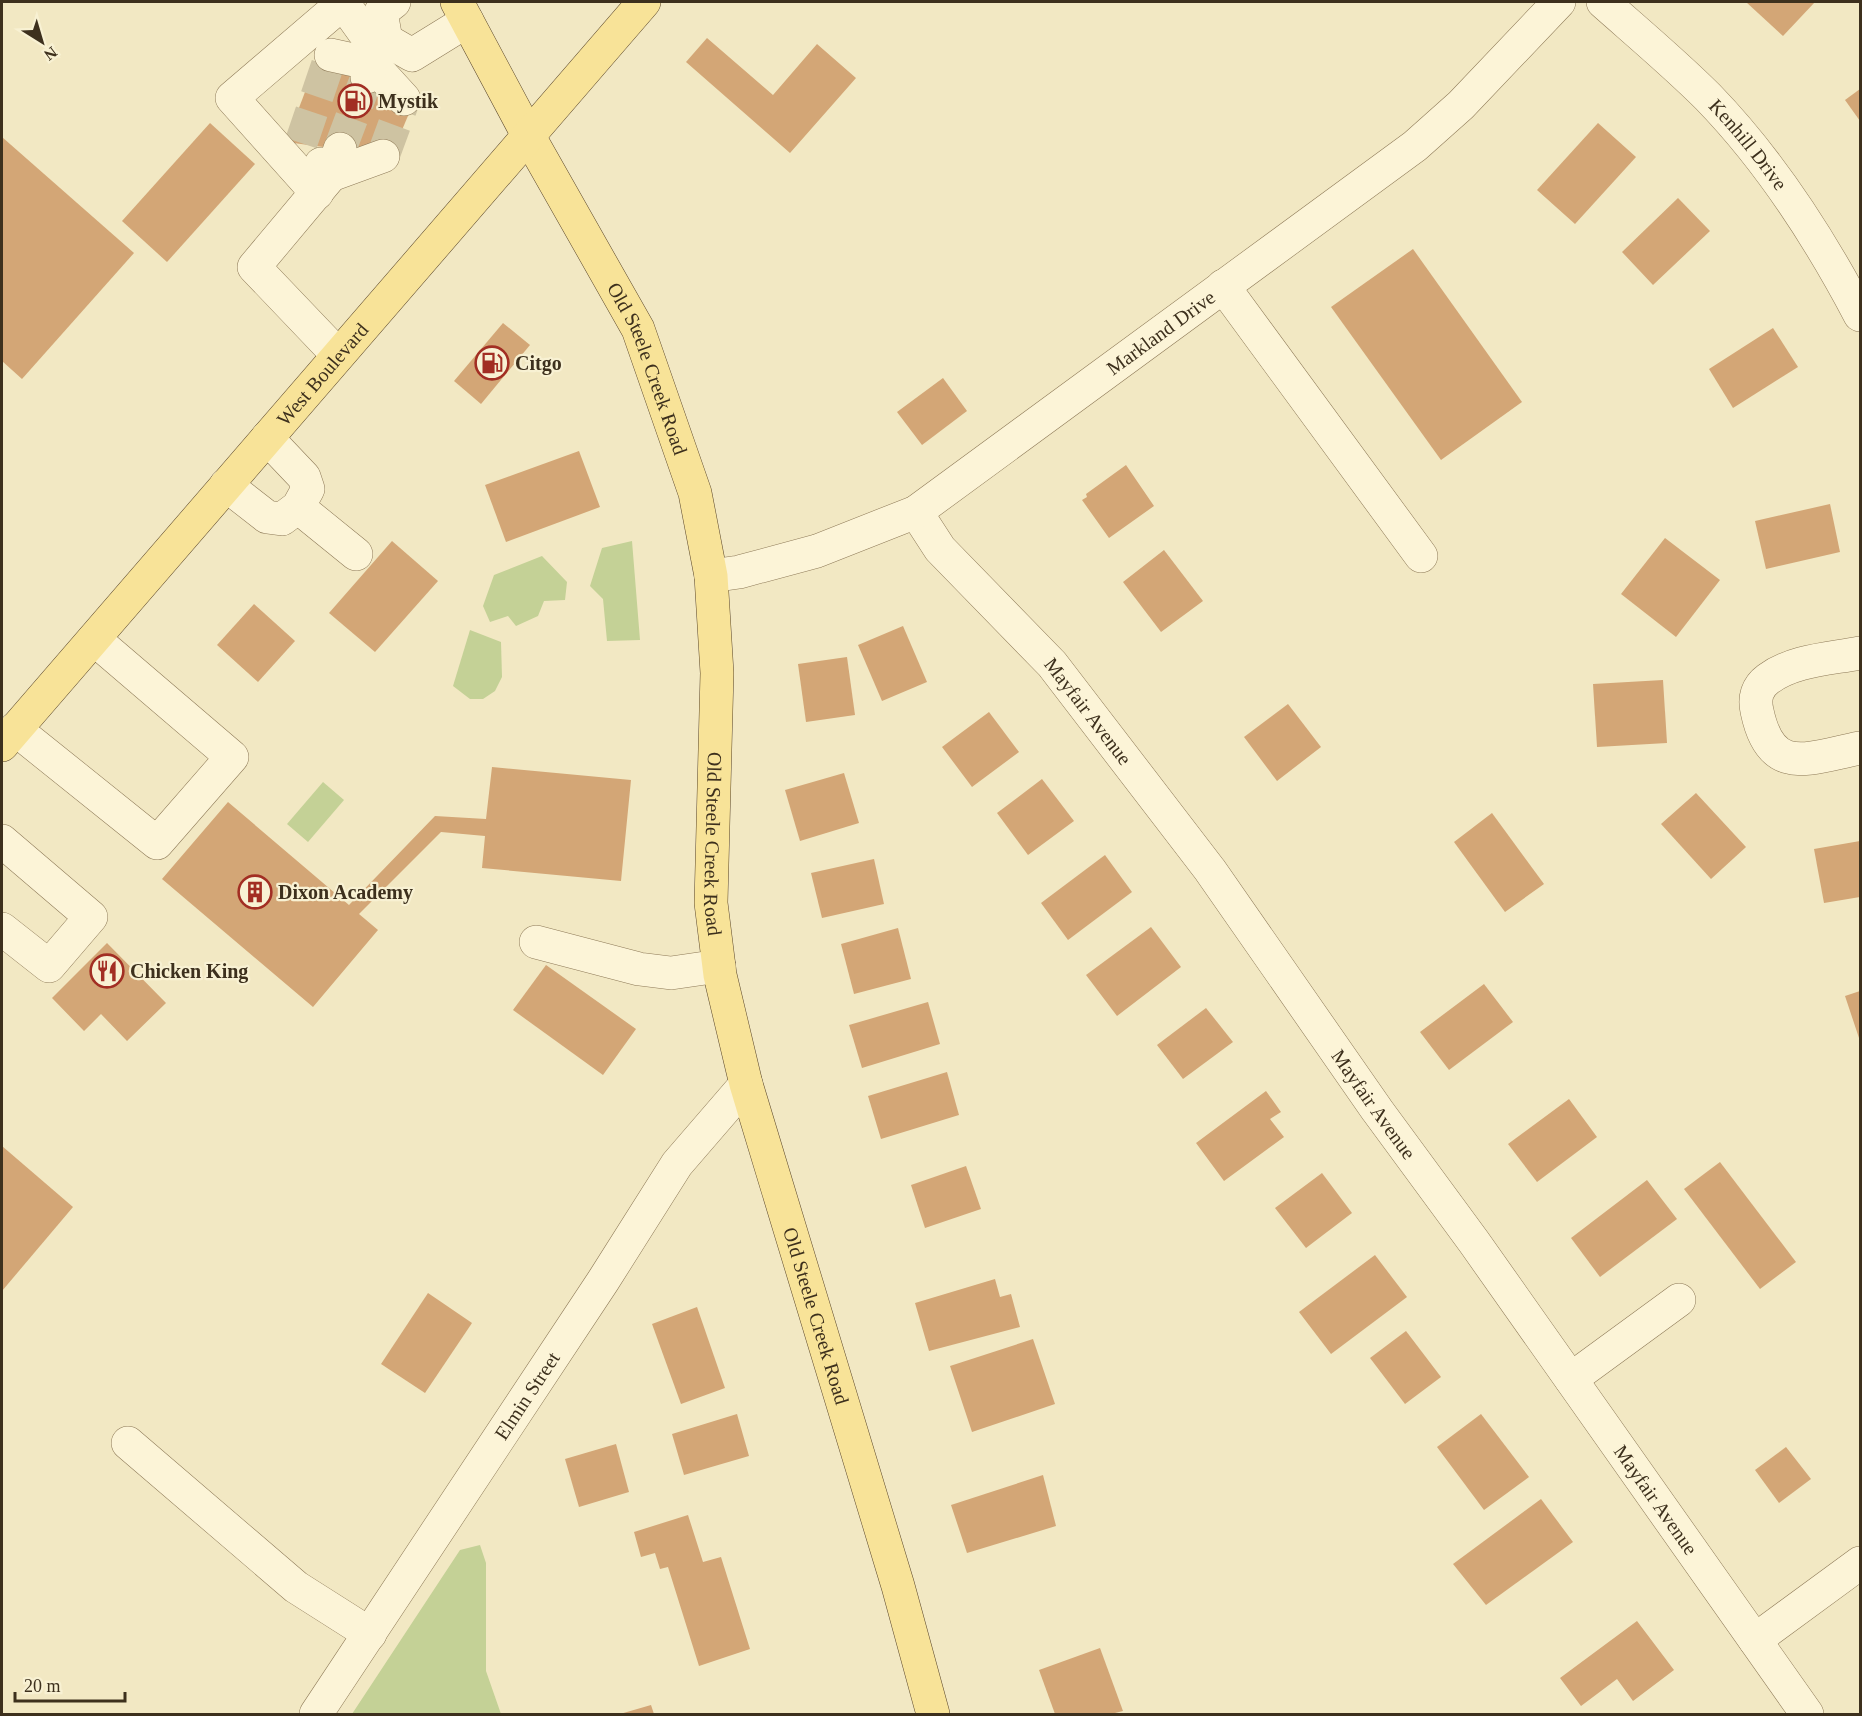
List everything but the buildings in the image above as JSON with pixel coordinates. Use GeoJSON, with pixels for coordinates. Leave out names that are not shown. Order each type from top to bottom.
{"type":"FeatureCollection","features":[{"type":"Feature","properties":{"kind":"main road","name":"West Boulevard"},"geometry":{"type":"LineString","coordinates":[[8,737],[644,2]]}},
{"type":"Feature","properties":{"kind":"main road","name":"Old Steele Creek Road"},"geometry":{"type":"LineString","coordinates":[[462,11],[528,135],[638,329],[648,351],[695,493],[711,576],[717,673],[711,903],[719,966],[746,1084],[898,1586],[933,1714]]}},
{"type":"Feature","properties":{"kind":"street"},"geometry":{"type":"LineString","coordinates":[[376,58],[381,12],[394,2]]}},
{"type":"Feature","properties":{"kind":"street","name":"Markland Drive"},"geometry":{"type":"LineString","coordinates":[[711,576],[739,572],[817,551],[916,512],[1415,146],[1461,105],[1559,2]]}},
{"type":"Feature","properties":{"kind":"street","name":"Kenhill Drive"},"geometry":{"type":"LineString","coordinates":[[1603,2],[1708,97],[1752,147],[1802,215],[1859,309]]}},
{"type":"Feature","properties":{"kind":"street"},"geometry":{"type":"LineString","coordinates":[[329,172],[232,98],[343,3],[404,99]]}},
{"type":"Feature","properties":{"kind":"street"},"geometry":{"type":"LineString","coordinates":[[331,55],[376,58],[412,55],[462,11]]}},
{"type":"Feature","properties":{"kind":"street"},"geometry":{"type":"LineString","coordinates":[[301,143],[329,172]]}},
{"type":"Feature","properties":{"kind":"street"},"geometry":{"type":"LineString","coordinates":[[338,356],[255,267],[329,172],[382,156]]}},
{"type":"Feature","properties":{"kind":"street"},"geometry":{"type":"LineString","coordinates":[[1223,286],[1421,556]]}},
{"type":"Feature","properties":{"kind":"street"},"geometry":{"type":"LineString","coordinates":[[226,485],[267,517],[282,519],[298,507],[309,489],[304,477],[267,438]]}},
{"type":"Feature","properties":{"kind":"street"},"geometry":{"type":"LineString","coordinates":[[298,507],[356,554]]}},
{"type":"Feature","properties":{"kind":"street","name":"Mayfair Avenue"},"geometry":{"type":"LineString","coordinates":[[916,512],[940,549],[1052,664],[1203,860],[1377,1110],[1808,1714]]}},
{"type":"Feature","properties":{"kind":"street"},"geometry":{"type":"LineString","coordinates":[[8,737],[157,843],[232,757],[94,639]]}},
{"type":"Feature","properties":{"kind":"street"},"geometry":{"type":"LineString","coordinates":[[1860,653],[1790,666],[1766,680],[1757,690],[1755,702],[1762,734],[1777,754],[1800,759],[1860,748]]}},
{"type":"Feature","properties":{"kind":"street"},"geometry":{"type":"LineString","coordinates":[[2,841],[91,916],[49,966],[2,929]]}},
{"type":"Feature","properties":{"kind":"street"},"geometry":{"type":"LineString","coordinates":[[536,942],[639,969],[671,973],[719,966]]}},
{"type":"Feature","properties":{"kind":"street","name":"Elmin Street"},"geometry":{"type":"LineString","coordinates":[[316,1714],[677,1164],[746,1084]]}},
{"type":"Feature","properties":{"kind":"street"},"geometry":{"type":"LineString","coordinates":[[1571,1379],[1679,1300]]}},
{"type":"Feature","properties":{"kind":"street"},"geometry":{"type":"LineString","coordinates":[[128,1443],[296,1587],[370,1634]]}},
{"type":"Feature","properties":{"kind":"street"},"geometry":{"type":"LineString","coordinates":[[1755,1640],[1860,1563]]}},
{"type":"Feature","properties":{"kind":"green space"},"geometry":{"type":"Polygon","coordinates":[[[632,541],[640,640],[607,641],[603,599],[590,586],[602,548],[632,541]]]}},
{"type":"Feature","properties":{"kind":"green space"},"geometry":{"type":"Polygon","coordinates":[[[542,556],[567,582],[565,600],[544,601],[538,616],[516,626],[508,616],[490,622],[483,606],[494,575],[542,556]]]}},
{"type":"Feature","properties":{"kind":"green space"},"geometry":{"type":"Polygon","coordinates":[[[470,630],[501,642],[502,677],[495,691],[483,699],[470,699],[453,686],[470,630]]]}},
{"type":"Feature","properties":{"kind":"green space"},"geometry":{"type":"Polygon","coordinates":[[[323,782],[344,800],[308,842],[287,824],[323,782]]]}},
{"type":"Feature","properties":{"kind":"green space"},"geometry":{"type":"Polygon","coordinates":[[[480,1545],[486,1563],[486,1671],[501,1714],[352,1714],[460,1550],[480,1545]]]}},
{"type":"Feature","properties":{"kind":"tunnel"},"geometry":{"type":"LineString","coordinates":[[301,143],[331,55]]}},
{"type":"Feature","properties":{"kind":"tunnel"},"geometry":{"type":"LineString","coordinates":[[340,149],[367,77]]}},
{"type":"Feature","properties":{"kind":"tunnel"},"geometry":{"type":"LineString","coordinates":[[383,156],[404,99]]}},
{"type":"Feature","properties":{"kind":"place","name":"Mystik"},"geometry":{"type":"Point","coordinates":[355,101]}},
{"type":"Feature","properties":{"kind":"place","name":"Citgo"},"geometry":{"type":"Point","coordinates":[492,363]}},
{"type":"Feature","properties":{"kind":"place","name":"Dixon Academy"},"geometry":{"type":"Point","coordinates":[255,892]}},
{"type":"Feature","properties":{"kind":"place","name":"Chicken King"},"geometry":{"type":"Point","coordinates":[107,971]}}]}
